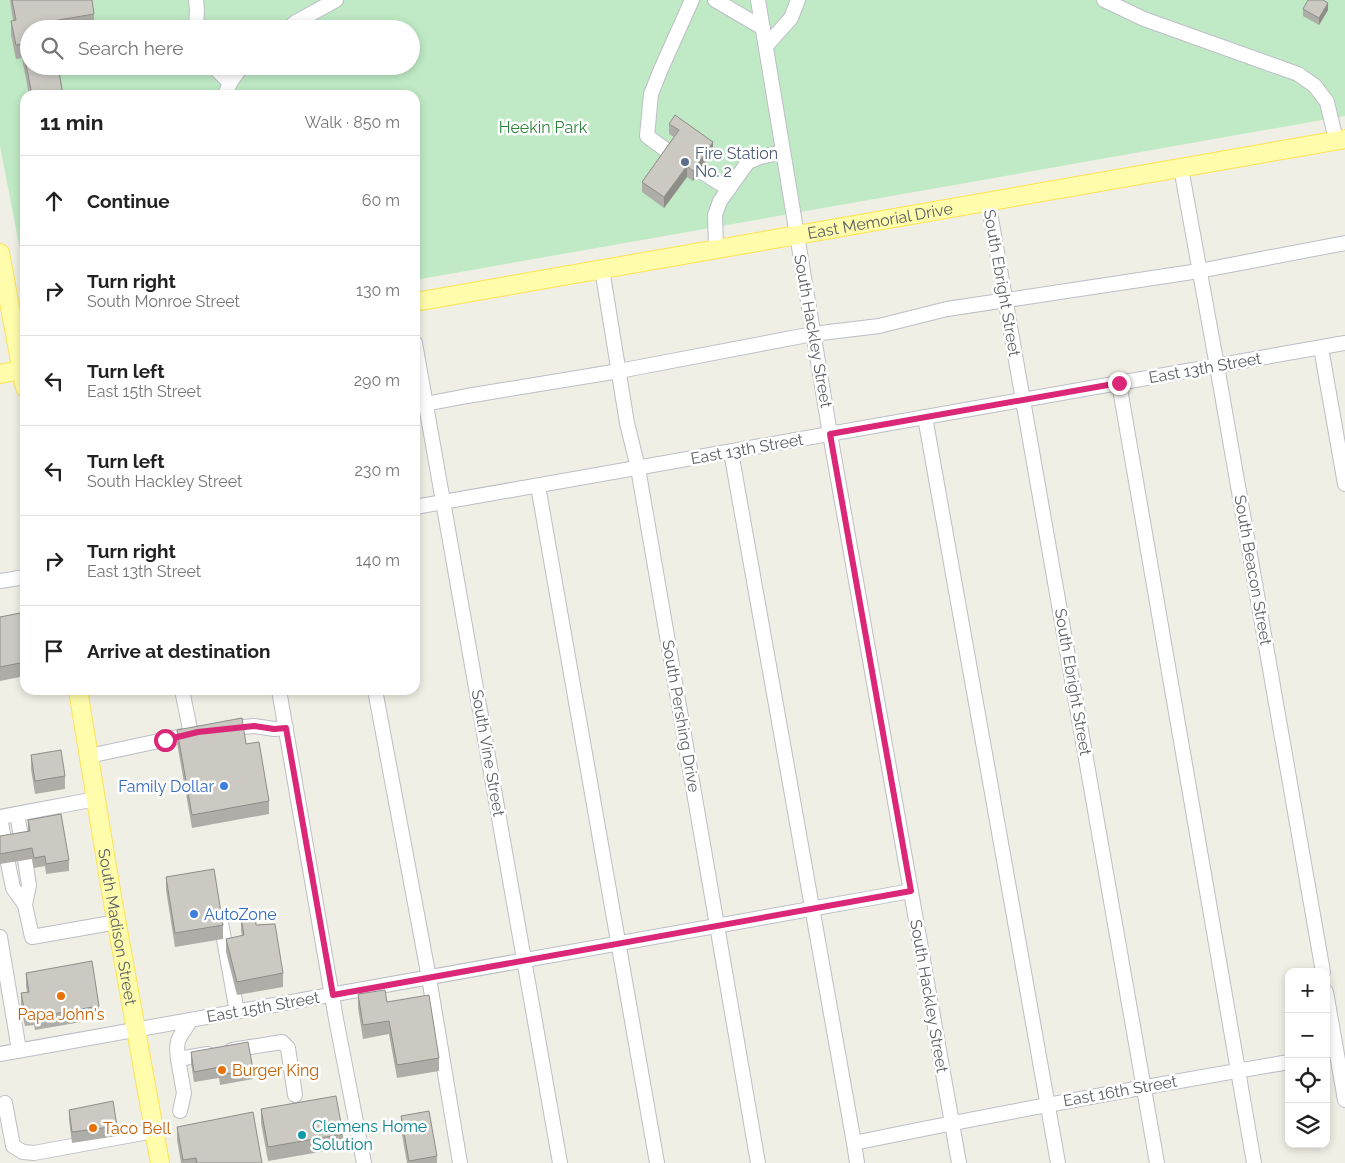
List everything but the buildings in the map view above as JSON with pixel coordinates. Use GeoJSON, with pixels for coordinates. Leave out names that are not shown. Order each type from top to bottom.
{"type":"FeatureCollection","features":[{"type":"Feature","properties":{"kind":"main road","name":"East Memorial Drive"},"geometry":{"type":"LineString","coordinates":[[420,301],[1340,140]]}},
{"type":"Feature","properties":{"kind":"main road"},"geometry":{"type":"LineString","coordinates":[[0,253],[20,350]]}},
{"type":"Feature","properties":{"kind":"main road"},"geometry":{"type":"LineString","coordinates":[[0,374],[20,371]]}},
{"type":"Feature","properties":{"kind":"main road","name":"South Madison Street"},"geometry":{"type":"LineString","coordinates":[[81,695],[96,799],[160,1163]]}},
{"type":"Feature","properties":{"kind":"street"},"geometry":{"type":"LineString","coordinates":[[196,0],[196,20]]}},
{"type":"Feature","properties":{"kind":"street"},"geometry":{"type":"LineString","coordinates":[[300,20],[336,0]]}},
{"type":"Feature","properties":{"kind":"street"},"geometry":{"type":"LineString","coordinates":[[670,153],[647,136],[651,94],[692,0]]}},
{"type":"Feature","properties":{"kind":"street"},"geometry":{"type":"LineString","coordinates":[[715,0],[763,28]]}},
{"type":"Feature","properties":{"kind":"street","name":"South Hackley Street"},"geometry":{"type":"LineString","coordinates":[[758,0],[830,434],[959,1163]]}},
{"type":"Feature","properties":{"kind":"street"},"geometry":{"type":"LineString","coordinates":[[766,46],[791,18],[798,0]]}},
{"type":"Feature","properties":{"kind":"street"},"geometry":{"type":"LineString","coordinates":[[1104,0],[1144,19],[1298,74],[1316,86],[1327,102],[1340,140]]}},
{"type":"Feature","properties":{"kind":"street"},"geometry":{"type":"LineString","coordinates":[[218,75],[227,89],[236,75]]}},
{"type":"Feature","properties":{"kind":"street"},"geometry":{"type":"LineString","coordinates":[[716,249],[716,215],[720,201],[748,162],[760,157],[783,152]]}},
{"type":"Feature","properties":{"kind":"street","name":"South Beacon Street"},"geometry":{"type":"LineString","coordinates":[[1181,168],[1322,968]]}},
{"type":"Feature","properties":{"kind":"street"},"geometry":{"type":"LineString","coordinates":[[700,171],[729,189]]}},
{"type":"Feature","properties":{"kind":"street","name":"South Ebright Street"},"geometry":{"type":"LineString","coordinates":[[988,202],[1157,1163]]}},
{"type":"Feature","properties":{"kind":"street"},"geometry":{"type":"LineString","coordinates":[[420,405],[618,371],[813,334],[879,326],[947,309],[1199,271],[1345,242]]}},
{"type":"Feature","properties":{"kind":"street","name":"South Pershing Drive"},"geometry":{"type":"LineString","coordinates":[[602,268],[627,423],[638,468],[758,1163]]}},
{"type":"Feature","properties":{"kind":"street","name":"East 13th Street"},"geometry":{"type":"LineString","coordinates":[[420,506],[1345,343]]}},
{"type":"Feature","properties":{"kind":"street"},"geometry":{"type":"LineString","coordinates":[[1321,348],[1345,484]]}},
{"type":"Feature","properties":{"kind":"street"},"geometry":{"type":"LineString","coordinates":[[1119,383],[1254,1163]]}},
{"type":"Feature","properties":{"kind":"street","name":"South Vine Street"},"geometry":{"type":"LineString","coordinates":[[420,405],[443,502],[560,1163]]}},
{"type":"Feature","properties":{"kind":"street"},"geometry":{"type":"LineString","coordinates":[[925,417],[1058,1163]]}},
{"type":"Feature","properties":{"kind":"street"},"geometry":{"type":"LineString","coordinates":[[731,452],[857,1163]]}},
{"type":"Feature","properties":{"kind":"street"},"geometry":{"type":"LineString","coordinates":[[538,486],[657,1163]]}},
{"type":"Feature","properties":{"kind":"street"},"geometry":{"type":"LineString","coordinates":[[0,581],[20,578]]}},
{"type":"Feature","properties":{"kind":"street"},"geometry":{"type":"LineString","coordinates":[[183,695],[191,734]]}},
{"type":"Feature","properties":{"kind":"street"},"geometry":{"type":"LineString","coordinates":[[280,695],[348,1087],[364,1163]]}},
{"type":"Feature","properties":{"kind":"street"},"geometry":{"type":"LineString","coordinates":[[376,695],[429,978],[460,1163]]}},
{"type":"Feature","properties":{"kind":"street"},"geometry":{"type":"LineString","coordinates":[[89,756],[191,734],[254,726],[274,729],[286,728]]}},
{"type":"Feature","properties":{"kind":"street"},"geometry":{"type":"LineString","coordinates":[[5,845],[0,817],[96,799]]}},
{"type":"Feature","properties":{"kind":"street"},"geometry":{"type":"LineString","coordinates":[[17,814],[22,842]]}},
{"type":"Feature","properties":{"kind":"street"},"geometry":{"type":"LineString","coordinates":[[25,860],[29,885],[25,905]]}},
{"type":"Feature","properties":{"kind":"street"},"geometry":{"type":"LineString","coordinates":[[8,863],[13,888],[25,905],[32,936],[117,922]]}},
{"type":"Feature","properties":{"kind":"street","name":"East 15th Street"},"geometry":{"type":"LineString","coordinates":[[0,1054],[911,891]]}},
{"type":"Feature","properties":{"kind":"street"},"geometry":{"type":"LineString","coordinates":[[217,901],[236,1012]]}},
{"type":"Feature","properties":{"kind":"street"},"geometry":{"type":"LineString","coordinates":[[0,938],[19,1050]]}},
{"type":"Feature","properties":{"kind":"street"},"geometry":{"type":"LineString","coordinates":[[1329,1013],[1345,1100]]}},
{"type":"Feature","properties":{"kind":"street"},"geometry":{"type":"LineString","coordinates":[[180,1111],[184,1093],[176,1046],[178,1039],[191,1020]]}},
{"type":"Feature","properties":{"kind":"street"},"geometry":{"type":"LineString","coordinates":[[178,1059],[282,1042],[288,1048],[295,1094]]}},
{"type":"Feature","properties":{"kind":"street","name":"East 16th Street"},"geometry":{"type":"LineString","coordinates":[[854,1143],[1047,1105],[1285,1063]]}},
{"type":"Feature","properties":{"kind":"street"},"geometry":{"type":"LineString","coordinates":[[5,1103],[13,1146],[23,1152],[34,1153],[154,1131]]}},
{"type":"Feature","properties":{"kind":"street"},"geometry":{"type":"LineString","coordinates":[[44,1161],[100,1149],[114,1138]]}},
{"type":"Feature","properties":{"kind":"green space","name":"Heekin Park"},"geometry":{"type":"Polygon","coordinates":[[[0,0],[1345,0],[1345,116],[420,279],[420,90],[20,90],[20,249],[0,146],[0,0]]]}},
{"type":"Feature","properties":{"kind":"place","name":"Fire Station No. 2"},"geometry":{"type":"Point","coordinates":[685,162]}},
{"type":"Feature","properties":{"kind":"place","name":"Family Dollar"},"geometry":{"type":"Point","coordinates":[224,786]}},
{"type":"Feature","properties":{"kind":"place","name":"AutoZone"},"geometry":{"type":"Point","coordinates":[194,914]}},
{"type":"Feature","properties":{"kind":"place","name":"Papa John's"},"geometry":{"type":"Point","coordinates":[61,996]}},
{"type":"Feature","properties":{"kind":"place","name":"Burger King"},"geometry":{"type":"Point","coordinates":[222,1070]}},
{"type":"Feature","properties":{"kind":"place","name":"Taco Bell"},"geometry":{"type":"Point","coordinates":[93,1128]}},
{"type":"Feature","properties":{"kind":"place","name":"Clemens Home Solution"},"geometry":{"type":"Point","coordinates":[302,1135]}},
{"type":"Feature","properties":{"kind":"route"},"geometry":{"type":"LineString","coordinates":[[165,740],[198,732],[254,726],[274,729],[286,728],[333,995],[911,891],[830,434],[1119,383]]}}]}
